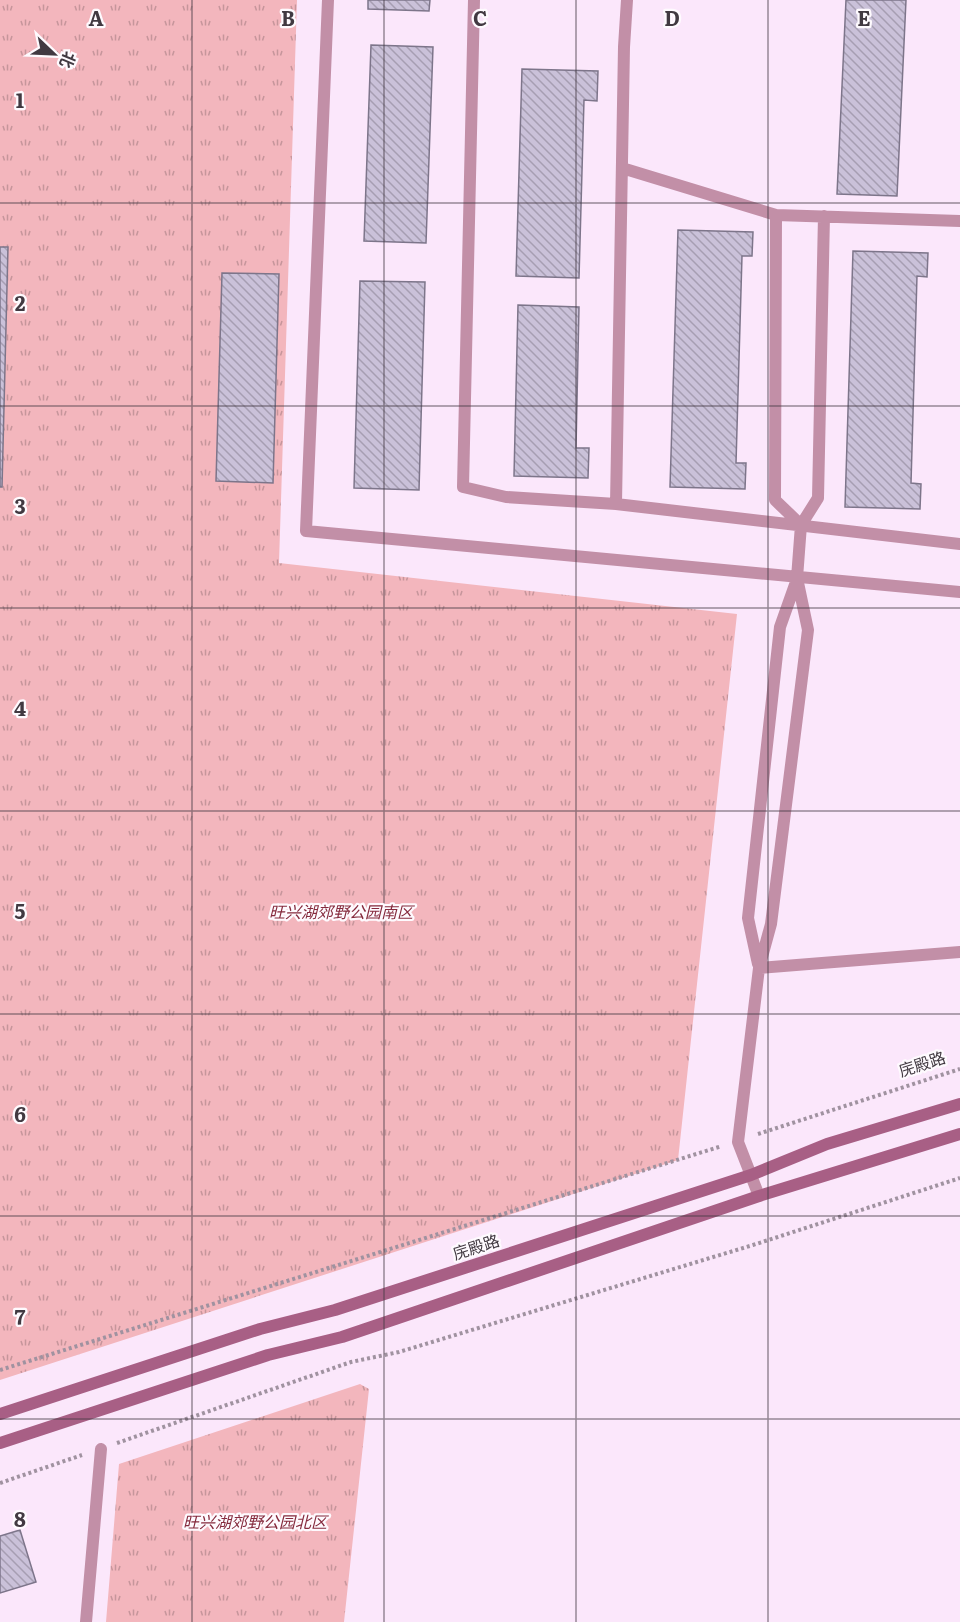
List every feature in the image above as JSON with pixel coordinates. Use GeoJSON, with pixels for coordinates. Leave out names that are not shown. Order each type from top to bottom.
{"type":"FeatureCollection","features":[{"type":"Feature","properties":{"kind":"main road","name":"庑殿路"},"geometry":{"type":"LineString","coordinates":[[0,1414],[260,1329],[335,1310],[751,1175],[827,1144],[960,1104]]}},
{"type":"Feature","properties":{"kind":"main road"},"geometry":{"type":"LineString","coordinates":[[0,1443],[268,1355],[342,1337],[759,1196],[960,1134]]}},
{"type":"Feature","properties":{"kind":"lane"},"geometry":{"type":"LineString","coordinates":[[328,0],[306,531],[960,592]]}},
{"type":"Feature","properties":{"kind":"lane"},"geometry":{"type":"LineString","coordinates":[[474,0],[463,487],[506,497],[616,504],[960,544]]}},
{"type":"Feature","properties":{"kind":"lane"},"geometry":{"type":"LineString","coordinates":[[616,504],[627,0]]}},
{"type":"Feature","properties":{"kind":"lane"},"geometry":{"type":"LineString","coordinates":[[622,168],[776,215],[960,221]]}},
{"type":"Feature","properties":{"kind":"lane"},"geometry":{"type":"LineString","coordinates":[[776,215],[775,500],[801,525]]}},
{"type":"Feature","properties":{"kind":"lane"},"geometry":{"type":"LineString","coordinates":[[759,968],[748,918],[780,627],[797,578],[801,525],[818,498],[824,216]]}},
{"type":"Feature","properties":{"kind":"lane"},"geometry":{"type":"LineString","coordinates":[[759,1196],[738,1142],[759,968],[771,924],[808,630],[797,578]]}},
{"type":"Feature","properties":{"kind":"lane"},"geometry":{"type":"LineString","coordinates":[[759,968],[960,952]]}},
{"type":"Feature","properties":{"kind":"lane"},"geometry":{"type":"LineString","coordinates":[[86,1622],[101,1449]]}},
{"type":"Feature","properties":{"kind":"path","name":"庑殿路"},"geometry":{"type":"LineString","coordinates":[[0,1370],[738,1142],[960,1070]]}},
{"type":"Feature","properties":{"kind":"path"},"geometry":{"type":"LineString","coordinates":[[0,1483],[351,1362],[399,1352],[753,1245],[960,1178]]}},
{"type":"Feature","properties":{"kind":"green space","name":"旺兴湖郊野公园南区"},"geometry":{"type":"Polygon","coordinates":[[[0,0],[297,0],[279,563],[737,614],[678,1160],[0,1380],[0,0]]]}},
{"type":"Feature","properties":{"kind":"green space","name":"旺兴湖郊野公园北区"},"geometry":{"type":"Polygon","coordinates":[[[360,1384],[369,1389],[344,1622],[106,1622],[119,1464],[360,1384]]]}},
{"type":"Feature","properties":{"kind":"building"},"geometry":{"type":"Polygon","coordinates":[[[368,0],[430,0],[429,11],[368,9],[368,0]]]}},
{"type":"Feature","properties":{"kind":"building"},"geometry":{"type":"Polygon","coordinates":[[[846,0],[906,0],[897,196],[837,194],[846,0]]]}},
{"type":"Feature","properties":{"kind":"building"},"geometry":{"type":"Polygon","coordinates":[[[371,45],[433,47],[426,243],[364,241],[371,45]]]}},
{"type":"Feature","properties":{"kind":"building"},"geometry":{"type":"Polygon","coordinates":[[[522,69],[598,71],[597,101],[584,100],[579,278],[516,276],[522,69]]]}},
{"type":"Feature","properties":{"kind":"building"},"geometry":{"type":"Polygon","coordinates":[[[678,230],[753,232],[752,256],[742,256],[736,463],[746,463],[745,489],[670,487],[678,230]]]}},
{"type":"Feature","properties":{"kind":"building"},"geometry":{"type":"Polygon","coordinates":[[[0,247],[8,247],[2,487],[0,487],[0,247]]]}},
{"type":"Feature","properties":{"kind":"building"},"geometry":{"type":"Polygon","coordinates":[[[853,251],[928,253],[927,277],[917,276],[911,483],[921,484],[920,509],[845,507],[853,251]]]}},
{"type":"Feature","properties":{"kind":"building"},"geometry":{"type":"Polygon","coordinates":[[[222,273],[279,274],[273,483],[216,481],[222,273]]]}},
{"type":"Feature","properties":{"kind":"building"},"geometry":{"type":"Polygon","coordinates":[[[360,281],[425,282],[419,490],[354,488],[360,281]]]}},
{"type":"Feature","properties":{"kind":"building"},"geometry":{"type":"Polygon","coordinates":[[[518,305],[579,307],[576,448],[589,448],[588,478],[514,476],[518,305]]]}},
{"type":"Feature","properties":{"kind":"building"},"geometry":{"type":"Polygon","coordinates":[[[20,1530],[36,1582],[0,1593],[0,1536],[20,1530]]]}}]}
